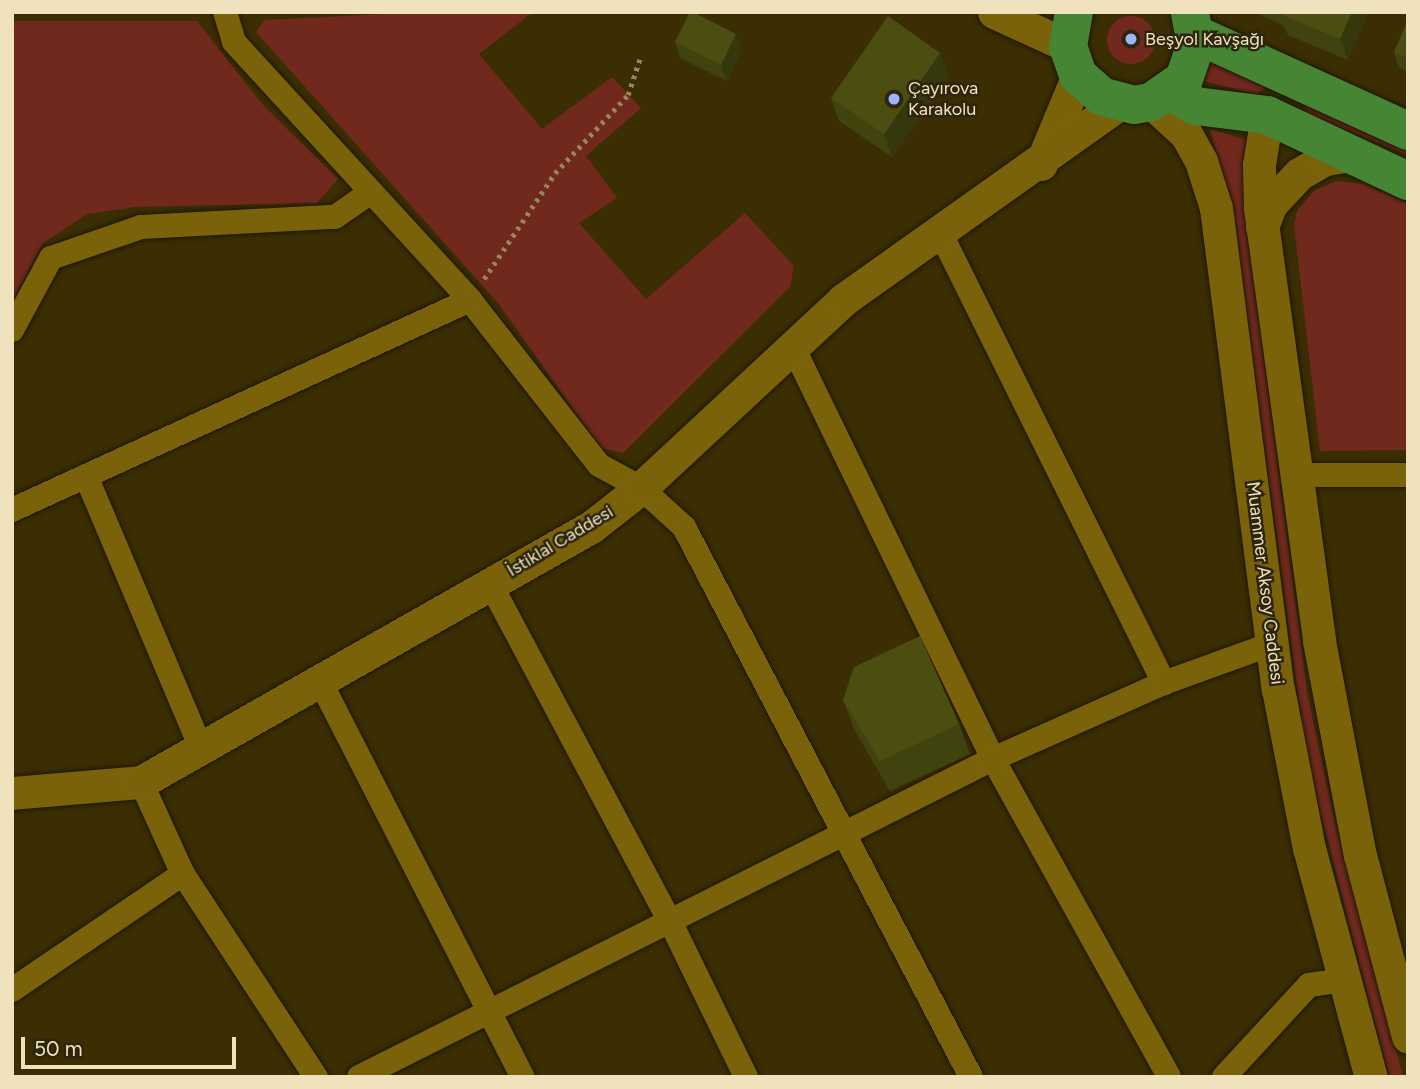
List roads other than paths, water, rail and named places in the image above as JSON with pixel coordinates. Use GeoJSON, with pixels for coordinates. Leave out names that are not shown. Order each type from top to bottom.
{"type":"FeatureCollection","features":[{"type":"Feature","properties":{"kind":"main road"},"geometry":{"type":"LineString","coordinates":[[994,12],[1073,44],[1101,96],[1147,99],[1267,115],[1408,181]]}},
{"type":"Feature","properties":{"kind":"main road"},"geometry":{"type":"LineString","coordinates":[[1147,99],[1193,62],[1193,23]]}},
{"type":"Feature","properties":{"kind":"main road"},"geometry":{"type":"LineString","coordinates":[[1193,23],[1269,71],[1408,131]]}},
{"type":"Feature","properties":{"kind":"main road"},"geometry":{"type":"LineString","coordinates":[[1041,164],[1073,44]]}},
{"type":"Feature","properties":{"kind":"main road"},"geometry":{"type":"LineString","coordinates":[[1269,71],[1267,115],[1258,185],[1296,475],[1342,776],[1408,1037]]}},
{"type":"Feature","properties":{"kind":"main road","name":"İstiklal Caddesi"},"geometry":{"type":"LineString","coordinates":[[12,793],[141,782],[200,746],[591,527],[641,488],[843,300],[1041,164],[1147,99]]}},
{"type":"Feature","properties":{"kind":"main road","name":"Muammer Aksoy Caddesi"},"geometry":{"type":"LineString","coordinates":[[1147,99],[1185,134],[1201,161],[1216,208],[1272,644],[1309,848],[1371,1077]]}},
{"type":"Feature","properties":{"kind":"main road"},"geometry":{"type":"LineString","coordinates":[[1262,228],[1271,204],[1299,174],[1325,159],[1351,155]]}},
{"type":"Feature","properties":{"kind":"street"},"geometry":{"type":"LineString","coordinates":[[225,12],[234,42],[470,300],[599,465],[641,488],[684,527],[842,835],[971,1077]]}},
{"type":"Feature","properties":{"kind":"street"},"geometry":{"type":"LineString","coordinates":[[12,330],[51,258],[142,228],[335,217],[371,192]]}},
{"type":"Feature","properties":{"kind":"street"},"geometry":{"type":"LineString","coordinates":[[940,232],[1164,683]]}},
{"type":"Feature","properties":{"kind":"street"},"geometry":{"type":"LineString","coordinates":[[12,510],[470,300]]}},
{"type":"Feature","properties":{"kind":"street"},"geometry":{"type":"LineString","coordinates":[[793,347],[993,759],[1169,1077]]}},
{"type":"Feature","properties":{"kind":"street"},"geometry":{"type":"LineString","coordinates":[[1296,475],[1408,475]]}},
{"type":"Feature","properties":{"kind":"street"},"geometry":{"type":"LineString","coordinates":[[86,477],[200,746]]}},
{"type":"Feature","properties":{"kind":"street"},"geometry":{"type":"LineString","coordinates":[[490,583],[670,921],[746,1077]]}},
{"type":"Feature","properties":{"kind":"street"},"geometry":{"type":"LineString","coordinates":[[359,1077],[993,759],[1164,683],[1272,644]]}},
{"type":"Feature","properties":{"kind":"street"},"geometry":{"type":"LineString","coordinates":[[319,679],[523,1077]]}},
{"type":"Feature","properties":{"kind":"street"},"geometry":{"type":"LineString","coordinates":[[141,782],[183,874],[316,1077]]}},
{"type":"Feature","properties":{"kind":"street"},"geometry":{"type":"LineString","coordinates":[[12,990],[183,874]]}},
{"type":"Feature","properties":{"kind":"street"},"geometry":{"type":"LineString","coordinates":[[1224,1077],[1309,985],[1344,980]]}},
{"type":"Feature","properties":{"kind":"place","name":"Beşyol Kavşağı"},"geometry":{"type":"Point","coordinates":[1131,39]}},
{"type":"Feature","properties":{"kind":"place","name":"Çayırova Karakolu"},"geometry":{"type":"Point","coordinates":[894,99]}}]}
